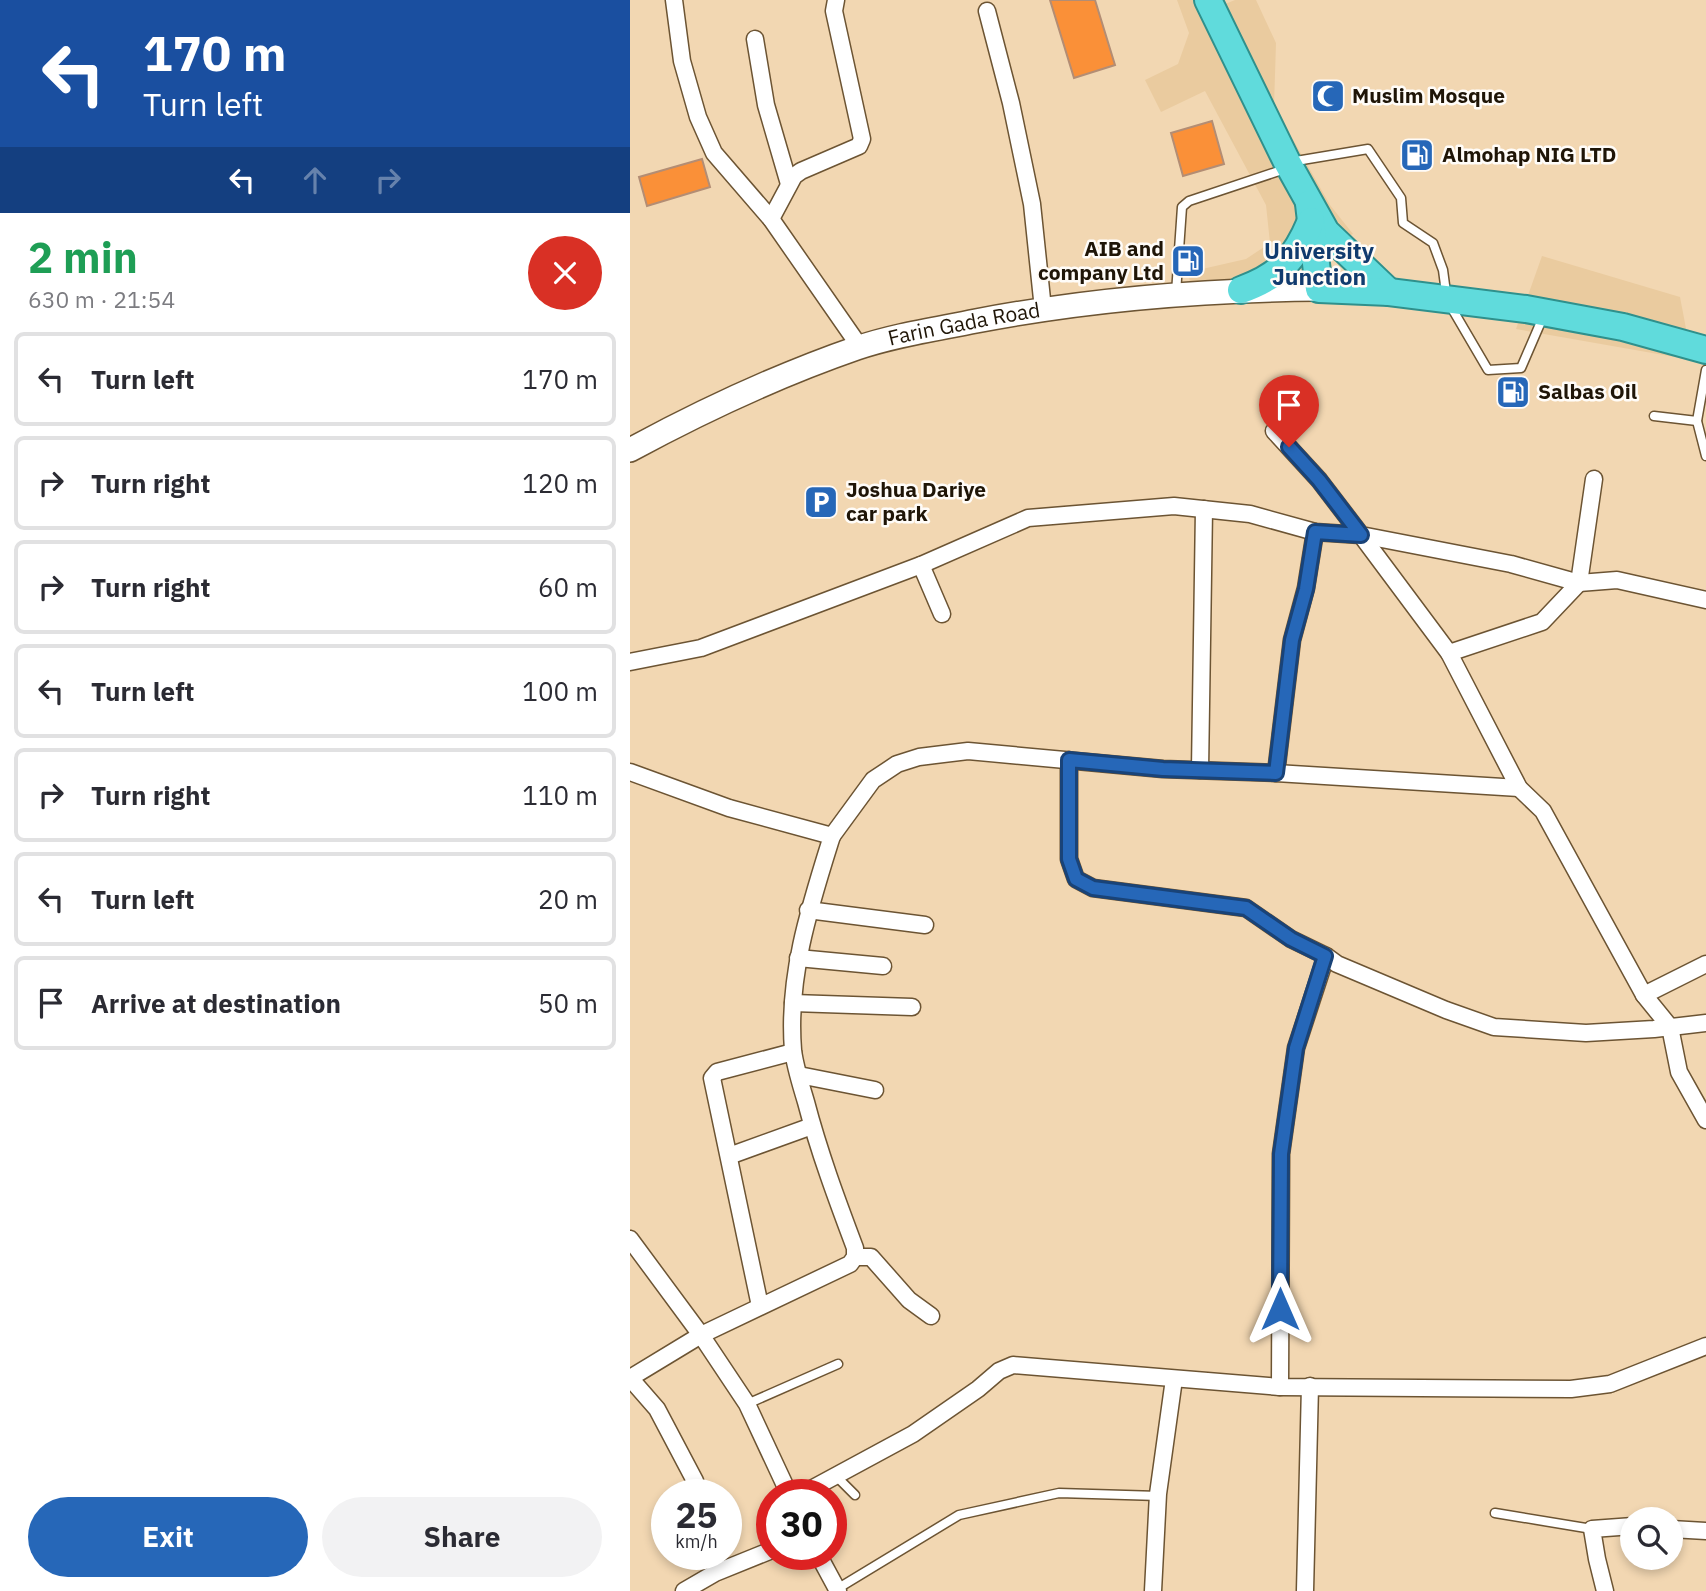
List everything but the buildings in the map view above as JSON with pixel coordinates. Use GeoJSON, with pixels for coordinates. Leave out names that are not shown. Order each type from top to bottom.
{"type":"FeatureCollection","features":[{"type":"Feature","properties":{"kind":"highway"},"geometry":{"type":"LineString","coordinates":[[1208,0],[1315,219],[1329,288],[1389,292],[1545,312],[1623,327],[1706,350]]}},
{"type":"Feature","properties":{"kind":"highway"},"geometry":{"type":"LineString","coordinates":[[1241,290],[1278,272],[1303,240],[1315,219]]}},
{"type":"Feature","properties":{"kind":"highway"},"geometry":{"type":"LineString","coordinates":[[1315,219],[1389,292]]}},
{"type":"Feature","properties":{"kind":"main road","name":"Farin Gada Road"},"geometry":{"type":"LineString","coordinates":[[630,450],[743,395],[860,347],[939,328],[1043,309],[1176,293],[1329,288]]}},
{"type":"Feature","properties":{"kind":"street"},"geometry":{"type":"LineString","coordinates":[[674,0],[682,61],[698,117],[714,153],[771,219],[860,347]]}},
{"type":"Feature","properties":{"kind":"street"},"geometry":{"type":"LineString","coordinates":[[771,219],[794,176],[859,146],[862,139],[834,11],[836,0]]}},
{"type":"Feature","properties":{"kind":"street"},"geometry":{"type":"LineString","coordinates":[[987,11],[1011,103],[1032,204],[1043,309]]}},
{"type":"Feature","properties":{"kind":"street"},"geometry":{"type":"LineString","coordinates":[[755,39],[766,105],[789,184]]}},
{"type":"Feature","properties":{"kind":"street"},"geometry":{"type":"LineString","coordinates":[[1274,431],[1319,480],[1449,653],[1519,788],[1544,811],[1644,995],[1670,1027],[1679,1072],[1706,1120]]}},
{"type":"Feature","properties":{"kind":"street"},"geometry":{"type":"LineString","coordinates":[[1449,653],[1542,622],[1579,583],[1594,479]]}},
{"type":"Feature","properties":{"kind":"street"},"geometry":{"type":"LineString","coordinates":[[630,662],[701,648],[921,565],[1028,518],[1174,506],[1250,514],[1315,532],[1361,535],[1511,564],[1579,583],[1617,580],[1706,600]]}},
{"type":"Feature","properties":{"kind":"street"},"geometry":{"type":"LineString","coordinates":[[1200,770],[1204,509]]}},
{"type":"Feature","properties":{"kind":"street"},"geometry":{"type":"LineString","coordinates":[[1276,773],[1292,640],[1306,589],[1315,532]]}},
{"type":"Feature","properties":{"kind":"street"},"geometry":{"type":"LineString","coordinates":[[921,565],[942,614]]}},
{"type":"Feature","properties":{"kind":"street"},"geometry":{"type":"LineString","coordinates":[[694,1479],[657,1409],[630,1378],[701,1335],[850,1264],[855,1257],[855,1248],[812,1126],[793,1052],[793,1003],[798,958],[808,910],[832,836],[873,780],[897,764],[919,757],[968,751],[1163,769],[1519,788]]}},
{"type":"Feature","properties":{"kind":"street"},"geometry":{"type":"LineString","coordinates":[[1069,760],[1069,859],[1076,879],[1093,888],[1246,908],[1291,939],[1337,964],[1494,1027],[1586,1032],[1706,1023]]}},
{"type":"Feature","properties":{"kind":"street"},"geometry":{"type":"LineString","coordinates":[[630,772],[729,808],[832,836]]}},
{"type":"Feature","properties":{"kind":"street"},"geometry":{"type":"LineString","coordinates":[[808,910],[925,925]]}},
{"type":"Feature","properties":{"kind":"street"},"geometry":{"type":"LineString","coordinates":[[1280,1387],[1281,1154],[1296,1048],[1325,956]]}},
{"type":"Feature","properties":{"kind":"street"},"geometry":{"type":"LineString","coordinates":[[798,958],[883,966]]}},
{"type":"Feature","properties":{"kind":"street"},"geometry":{"type":"LineString","coordinates":[[1644,995],[1706,964]]}},
{"type":"Feature","properties":{"kind":"street"},"geometry":{"type":"LineString","coordinates":[[793,1003],[912,1007]]}},
{"type":"Feature","properties":{"kind":"street"},"geometry":{"type":"LineString","coordinates":[[760,1306],[712,1078],[713,1075],[793,1052]]}},
{"type":"Feature","properties":{"kind":"street"},"geometry":{"type":"LineString","coordinates":[[799,1075],[876,1090]]}},
{"type":"Feature","properties":{"kind":"street"},"geometry":{"type":"LineString","coordinates":[[729,1156],[812,1126]]}},
{"type":"Feature","properties":{"kind":"street"},"geometry":{"type":"LineString","coordinates":[[630,1239],[701,1335],[747,1404],[782,1479]]}},
{"type":"Feature","properties":{"kind":"street"},"geometry":{"type":"LineString","coordinates":[[855,1257],[871,1257],[909,1300],[931,1316]]}},
{"type":"Feature","properties":{"kind":"street"},"geometry":{"type":"LineString","coordinates":[[830,1479],[913,1434],[978,1389],[999,1371],[1013,1365],[1280,1387],[1572,1389],[1609,1384],[1706,1346]]}},
{"type":"Feature","properties":{"kind":"street"},"geometry":{"type":"LineString","coordinates":[[1153,1591],[1159,1496],[1174,1379]]}},
{"type":"Feature","properties":{"kind":"street"},"geometry":{"type":"LineString","coordinates":[[1305,1591],[1310,1386]]}},
{"type":"Feature","properties":{"kind":"street"},"geometry":{"type":"LineString","coordinates":[[1605,1591],[1592,1528],[1620,1527]]}},
{"type":"Feature","properties":{"kind":"street"},"geometry":{"type":"LineString","coordinates":[[1683,1530],[1706,1531]]}},
{"type":"Feature","properties":{"kind":"street"},"geometry":{"type":"LineString","coordinates":[[684,1591],[715,1573],[756,1556]]}},
{"type":"Feature","properties":{"kind":"street"},"geometry":{"type":"LineString","coordinates":[[827,1570],[838,1590]]}},
{"type":"Feature","properties":{"kind":"lane"},"geometry":{"type":"LineString","coordinates":[[1176,293],[1182,207],[1189,201],[1289,165],[1368,149],[1401,198],[1403,223],[1433,243],[1443,271],[1447,300],[1488,369],[1521,368],[1545,312]]}},
{"type":"Feature","properties":{"kind":"lane"},"geometry":{"type":"LineString","coordinates":[[1706,370],[1697,421],[1706,456]]}},
{"type":"Feature","properties":{"kind":"lane"},"geometry":{"type":"LineString","coordinates":[[1654,416],[1697,421]]}},
{"type":"Feature","properties":{"kind":"lane"},"geometry":{"type":"LineString","coordinates":[[747,1404],[838,1364]]}},
{"type":"Feature","properties":{"kind":"lane"},"geometry":{"type":"LineString","coordinates":[[836,1476],[855,1494]]}},
{"type":"Feature","properties":{"kind":"lane"},"geometry":{"type":"LineString","coordinates":[[838,1590],[959,1515],[1059,1493],[1159,1496]]}},
{"type":"Feature","properties":{"kind":"lane"},"geometry":{"type":"LineString","coordinates":[[1495,1513],[1592,1528]]}},
{"type":"Feature","properties":{"kind":"shaded area"},"geometry":{"type":"Polygon","coordinates":[[[1177,0],[1217,0],[1220,6],[1235,0],[1256,0],[1276,43],[1274,106],[1330,205],[1353,234],[1249,282],[1190,286],[1189,272],[1246,259],[1270,243],[1266,205],[1205,91],[1161,112],[1145,80],[1178,64],[1189,33],[1177,0]]]}},
{"type":"Feature","properties":{"kind":"shaded area"},"geometry":{"type":"Polygon","coordinates":[[[1542,256],[1680,297],[1692,360],[1516,329],[1542,256]]]}},
{"type":"Feature","properties":{"kind":"place","name":"Muslim Mosque"},"geometry":{"type":"Point","coordinates":[1328,96]}},
{"type":"Feature","properties":{"kind":"place","name":"Almohap NIG LTD"},"geometry":{"type":"Point","coordinates":[1417,155]}},
{"type":"Feature","properties":{"kind":"place","name":"AIB and company Ltd"},"geometry":{"type":"Point","coordinates":[1188,261]}},
{"type":"Feature","properties":{"kind":"place","name":"Salbas Oil"},"geometry":{"type":"Point","coordinates":[1513,392]}},
{"type":"Feature","properties":{"kind":"place","name":"Joshua Dariye car park"},"geometry":{"type":"Point","coordinates":[821,502]}},
{"type":"Feature","properties":{"kind":"district","name":"University Junction"},"geometry":{"type":"Point","coordinates":[1319,264]}},
{"type":"Feature","properties":{"kind":"route"},"geometry":{"type":"LineString","coordinates":[[1280,1309],[1281,1154],[1296,1048],[1325,956],[1291,939],[1246,908],[1093,888],[1076,879],[1069,859],[1069,760],[1163,769],[1276,773],[1292,640],[1306,589],[1315,532],[1361,535],[1319,480],[1289,447]]}}]}
